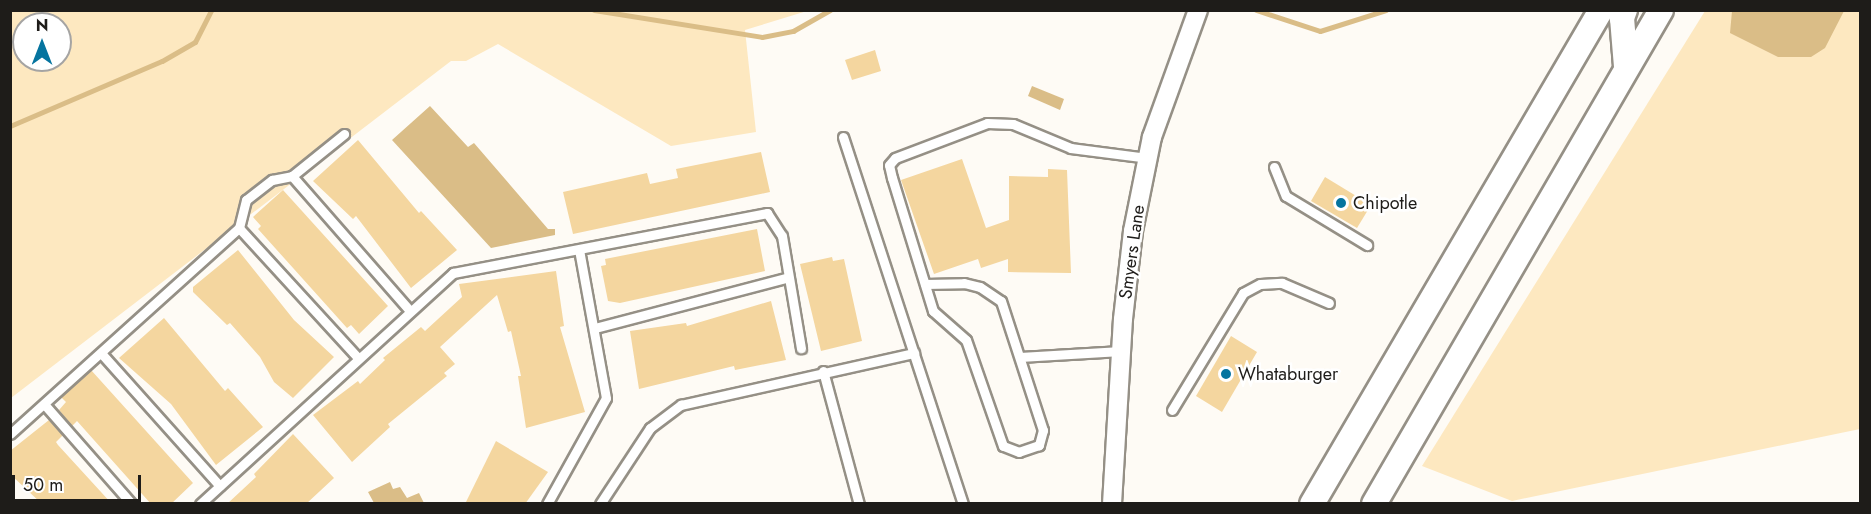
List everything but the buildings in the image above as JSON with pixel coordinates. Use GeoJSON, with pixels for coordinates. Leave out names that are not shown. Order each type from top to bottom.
{"type":"FeatureCollection","features":[{"type":"Feature","properties":{"kind":"main road"},"geometry":{"type":"LineString","coordinates":[[1312,504],[1601,10]]}},
{"type":"Feature","properties":{"kind":"main road"},"geometry":{"type":"LineString","coordinates":[[1625,10],[1622,18],[1626,67]]}},
{"type":"Feature","properties":{"kind":"main road"},"geometry":{"type":"LineString","coordinates":[[1374,504],[1661,10]]}},
{"type":"Feature","properties":{"kind":"street","name":"Smyers Lane"},"geometry":{"type":"LineString","coordinates":[[1112,504],[1121,351],[1133,231],[1148,158],[1165,96],[1198,10]]}},
{"type":"Feature","properties":{"kind":"lane"},"geometry":{"type":"LineString","coordinates":[[925,284],[964,283],[980,287],[1001,301],[1043,430],[1039,445],[1019,452],[1003,446],[966,340],[933,311],[889,165],[895,158],[987,123],[1013,124],[1071,148],[1148,158]]}},
{"type":"Feature","properties":{"kind":"lane"},"geometry":{"type":"LineString","coordinates":[[10,434],[239,228],[246,200],[272,180],[292,176],[344,134]]}},
{"type":"Feature","properties":{"kind":"lane"},"geometry":{"type":"LineString","coordinates":[[843,137],[963,504]]}},
{"type":"Feature","properties":{"kind":"lane"},"geometry":{"type":"LineString","coordinates":[[1275,167],[1286,196],[1367,245]]}},
{"type":"Feature","properties":{"kind":"lane"},"geometry":{"type":"LineString","coordinates":[[292,176],[410,311]]}},
{"type":"Feature","properties":{"kind":"lane"},"geometry":{"type":"LineString","coordinates":[[200,504],[453,273],[767,213],[782,236],[786,278],[801,348]]}},
{"type":"Feature","properties":{"kind":"lane"},"geometry":{"type":"LineString","coordinates":[[239,228],[358,358]]}},
{"type":"Feature","properties":{"kind":"lane"},"geometry":{"type":"LineString","coordinates":[[547,504],[606,398],[596,328],[579,249]]}},
{"type":"Feature","properties":{"kind":"lane"},"geometry":{"type":"LineString","coordinates":[[596,328],[786,278]]}},
{"type":"Feature","properties":{"kind":"lane"},"geometry":{"type":"LineString","coordinates":[[1172,410],[1243,293],[1260,284],[1282,283],[1329,303]]}},
{"type":"Feature","properties":{"kind":"lane"},"geometry":{"type":"LineString","coordinates":[[1020,357],[1121,351]]}},
{"type":"Feature","properties":{"kind":"lane"},"geometry":{"type":"LineString","coordinates":[[101,353],[220,486]]}},
{"type":"Feature","properties":{"kind":"lane"},"geometry":{"type":"LineString","coordinates":[[600,504],[650,428],[663,414],[681,405],[824,371],[914,353]]}},
{"type":"Feature","properties":{"kind":"lane"},"geometry":{"type":"LineString","coordinates":[[824,371],[859,504]]}},
{"type":"Feature","properties":{"kind":"lane"},"geometry":{"type":"LineString","coordinates":[[44,404],[132,504]]}},
{"type":"Feature","properties":{"kind":"shaded area"},"geometry":{"type":"Polygon","coordinates":[[[1732,10],[1844,11],[1825,48],[1811,57],[1778,57],[1730,33],[1732,10]]]}},
{"type":"Feature","properties":{"kind":"shaded area"},"geometry":{"type":"Polygon","coordinates":[[[11,11],[807,11],[745,30],[756,132],[671,146],[498,44],[466,61],[451,61],[11,398],[11,11]]]}},
{"type":"Feature","properties":{"kind":"shaded area"},"geometry":{"type":"Polygon","coordinates":[[[1705,11],[1860,11],[1860,429],[1512,501],[1422,466],[1705,11]]]}},
{"type":"Feature","properties":{"kind":"shaded area"},"geometry":{"type":"Polygon","coordinates":[[[1032,86],[1064,99],[1060,110],[1028,96],[1032,86]]]}},
{"type":"Feature","properties":{"kind":"shaded area"},"geometry":{"type":"Polygon","coordinates":[[[430,106],[468,147],[474,143],[548,229],[555,229],[555,235],[491,248],[392,140],[430,106]]]}},
{"type":"Feature","properties":{"kind":"shaded area"},"geometry":{"type":"Polygon","coordinates":[[[390,482],[393,489],[400,487],[407,498],[419,493],[424,503],[374,503],[368,492],[390,482]]]}},
{"type":"Feature","properties":{"kind":"waterway"},"geometry":{"type":"LineString","coordinates":[[10,126],[162,61],[195,42],[211,10]]}},
{"type":"Feature","properties":{"kind":"waterway"},"geometry":{"type":"LineString","coordinates":[[594,10],[762,37],[793,31],[830,10]]}},
{"type":"Feature","properties":{"kind":"waterway"},"geometry":{"type":"LineString","coordinates":[[1256,10],[1320,31],[1386,10]]}},
{"type":"Feature","properties":{"kind":"place","name":"Chipotle"},"geometry":{"type":"Point","coordinates":[1341,203]}},
{"type":"Feature","properties":{"kind":"place","name":"Whataburger"},"geometry":{"type":"Point","coordinates":[1226,374]}}]}
